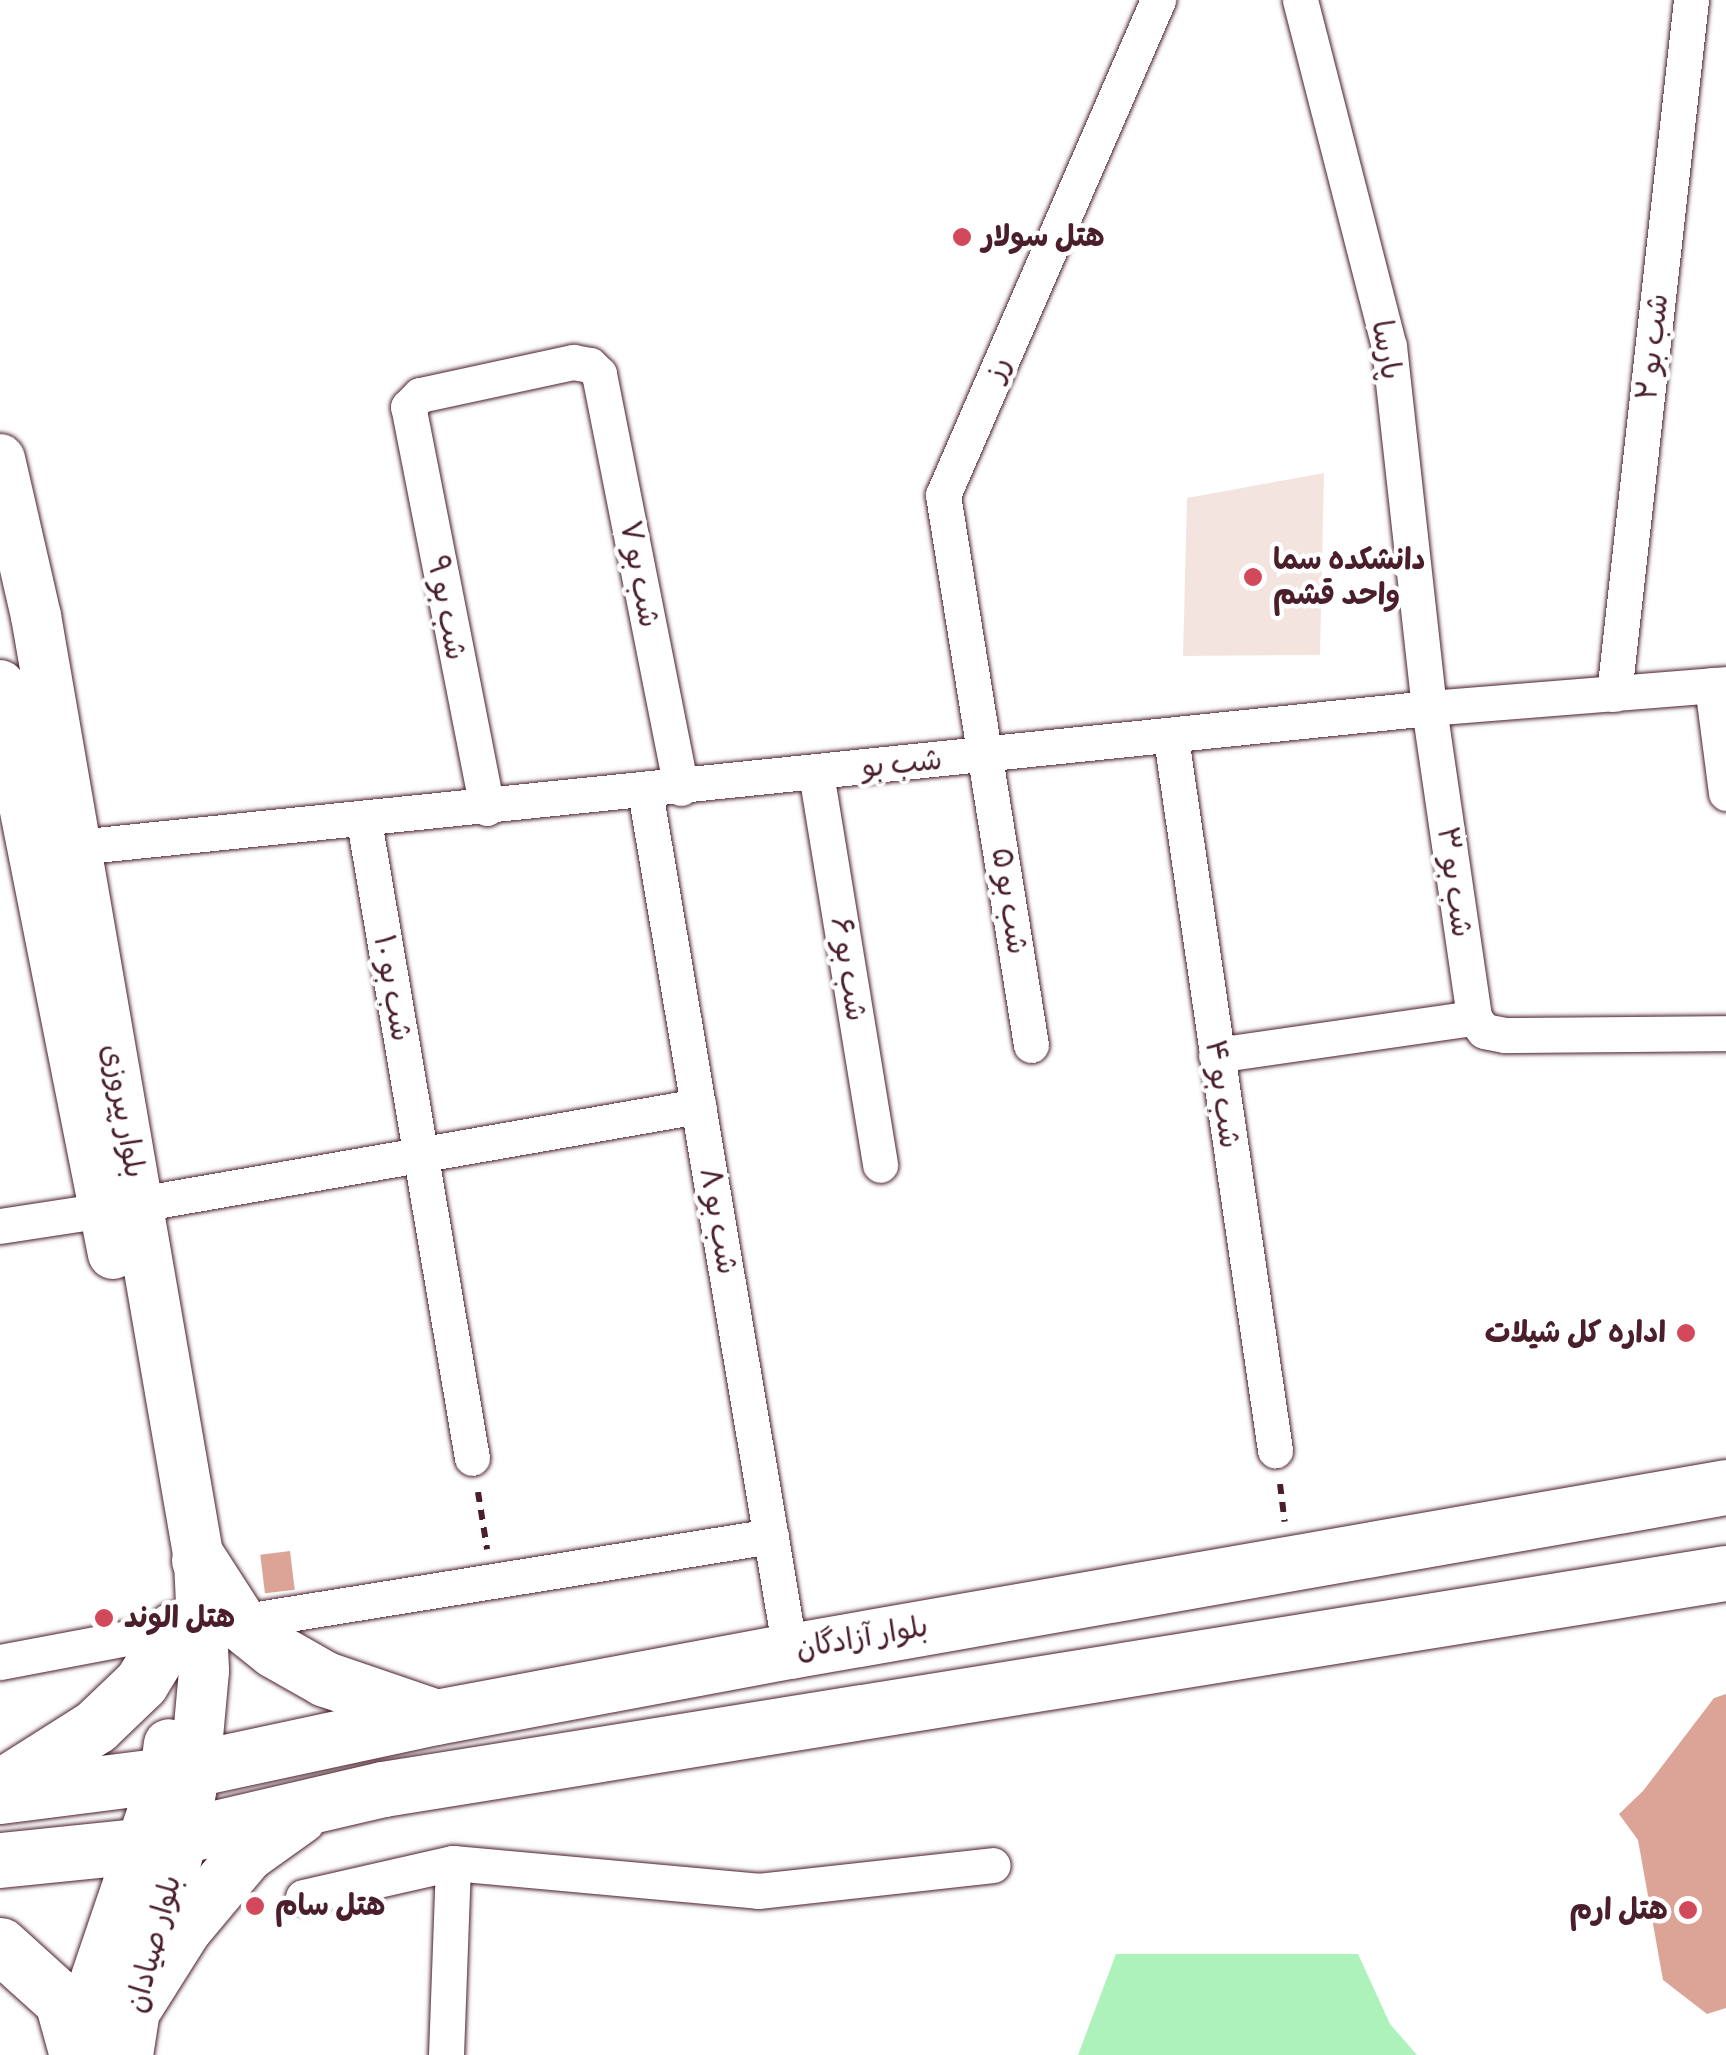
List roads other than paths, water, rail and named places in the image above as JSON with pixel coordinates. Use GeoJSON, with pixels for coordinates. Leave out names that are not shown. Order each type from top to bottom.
{"type":"FeatureCollection","features":[{"type":"Feature","properties":{"kind":"main road","name":"بلوار پیروزی"},"geometry":{"type":"LineString","coordinates":[[0,459],[36,616],[77,847],[174,1629],[180,1772]]}},
{"type":"Feature","properties":{"kind":"main road","name":"بلوار پیروزی"},"geometry":{"type":"LineString","coordinates":[[1,693],[13,817],[122,1207],[200,1560],[204,1670],[180,1772]]}},
{"type":"Feature","properties":{"kind":"main road","name":"بلوار آزادگان"},"geometry":{"type":"LineString","coordinates":[[0,1796],[180,1772],[436,1717],[790,1650],[1726,1487]]}},
{"type":"Feature","properties":{"kind":"main road"},"geometry":{"type":"LineString","coordinates":[[200,1560],[239,1622],[274,1650],[325,1678],[436,1717]]}},
{"type":"Feature","properties":{"kind":"main road"},"geometry":{"type":"LineString","coordinates":[[0,1860],[161,1840],[383,1789],[1726,1573]]}},
{"type":"Feature","properties":{"kind":"main road"},"geometry":{"type":"LineString","coordinates":[[1104,1596],[1118,1671]]}},
{"type":"Feature","properties":{"kind":"main road"},"geometry":{"type":"LineString","coordinates":[[0,1787],[96,1726],[141,1683],[174,1629]]}},
{"type":"Feature","properties":{"kind":"main road"},"geometry":{"type":"LineString","coordinates":[[161,1840],[180,1772]]}},
{"type":"Feature","properties":{"kind":"main road"},"geometry":{"type":"LineString","coordinates":[[132,2030],[184,1928],[246,1854],[316,1804]]}},
{"type":"Feature","properties":{"kind":"main road","name":"بلوار صیادان"},"geometry":{"type":"LineString","coordinates":[[132,2030],[161,1840]]}},
{"type":"Feature","properties":{"kind":"main road","name":"بلوار صیادان"},"geometry":{"type":"LineString","coordinates":[[79,2055],[88,2000],[161,1840]]}},
{"type":"Feature","properties":{"kind":"main road"},"geometry":{"type":"LineString","coordinates":[[0,1944],[62,2001],[79,2055]]}},
{"type":"Feature","properties":{"kind":"street","name":"رز"},"geometry":{"type":"LineString","coordinates":[[986,756],[943,495],[1158,0]]}},
{"type":"Feature","properties":{"kind":"street","name":"پارسا"},"geometry":{"type":"LineString","coordinates":[[1300,0],[1389,346],[1429,708]]}},
{"type":"Feature","properties":{"kind":"street","name":"شب بو ۲"},"geometry":{"type":"LineString","coordinates":[[1614,694],[1691,0]]}},
{"type":"Feature","properties":{"kind":"street","name":"شب بو ۷"},"geometry":{"type":"LineString","coordinates":[[408,407],[420,395],[573,362],[590,365],[600,374],[680,788]]}},
{"type":"Feature","properties":{"kind":"street","name":"شب بو ۹"},"geometry":{"type":"LineString","coordinates":[[408,407],[487,808]]}},
{"type":"Feature","properties":{"kind":"street","name":"شب بو"},"geometry":{"type":"LineString","coordinates":[[77,847],[364,821],[1429,708],[1719,685]]}},
{"type":"Feature","properties":{"kind":"street"},"geometry":{"type":"LineString","coordinates":[[1719,685],[1726,793]]}},
{"type":"Feature","properties":{"kind":"street","name":"شب بو ۳"},"geometry":{"type":"LineString","coordinates":[[1429,708],[1474,1018]]}},
{"type":"Feature","properties":{"kind":"street","name":"شب بو ۴"},"geometry":{"type":"LineString","coordinates":[[1170,738],[1275,1450]]}},
{"type":"Feature","properties":{"kind":"street","name":"شب بو ۵"},"geometry":{"type":"LineString","coordinates":[[986,756],[1032,1045]]}},
{"type":"Feature","properties":{"kind":"street","name":"شب بو ۶"},"geometry":{"type":"LineString","coordinates":[[816,774],[880,1165]]}},
{"type":"Feature","properties":{"kind":"street","name":"شب بو ۸"},"geometry":{"type":"LineString","coordinates":[[645,792],[790,1650]]}},
{"type":"Feature","properties":{"kind":"street","name":"شب بو ۱۰"},"geometry":{"type":"LineString","coordinates":[[364,821],[472,1458]]}},
{"type":"Feature","properties":{"kind":"street"},"geometry":{"type":"LineString","coordinates":[[1216,1055],[1474,1018],[1484,1031],[1505,1035],[1726,1033]]}},
{"type":"Feature","properties":{"kind":"street"},"geometry":{"type":"LineString","coordinates":[[0,1226],[698,1106]]}},
{"type":"Feature","properties":{"kind":"street"},"geometry":{"type":"LineString","coordinates":[[239,1622],[771,1536]]}},
{"type":"Feature","properties":{"kind":"street"},"geometry":{"type":"LineString","coordinates":[[0,1662],[174,1629]]}},
{"type":"Feature","properties":{"kind":"street"},"geometry":{"type":"LineString","coordinates":[[303,1898],[453,1863],[758,1891],[993,1865]]}},
{"type":"Feature","properties":{"kind":"street"},"geometry":{"type":"LineString","coordinates":[[446,2055],[453,1863]]}},
{"type":"Feature","properties":{"kind":"place","name":"هتل سولار"},"geometry":{"type":"Point","coordinates":[962,237]}},
{"type":"Feature","properties":{"kind":"place","name":"دانشکده سما واحد قشم"},"geometry":{"type":"Point","coordinates":[1253,577]}},
{"type":"Feature","properties":{"kind":"place","name":"اداره کل شیلات"},"geometry":{"type":"Point","coordinates":[1686,1333]}},
{"type":"Feature","properties":{"kind":"place","name":"هتل الوند"},"geometry":{"type":"Point","coordinates":[104,1618]}},
{"type":"Feature","properties":{"kind":"place","name":"هتل سام"},"geometry":{"type":"Point","coordinates":[255,1906]}},
{"type":"Feature","properties":{"kind":"place","name":"هتل ارم"},"geometry":{"type":"Point","coordinates":[1688,1910]}}]}
